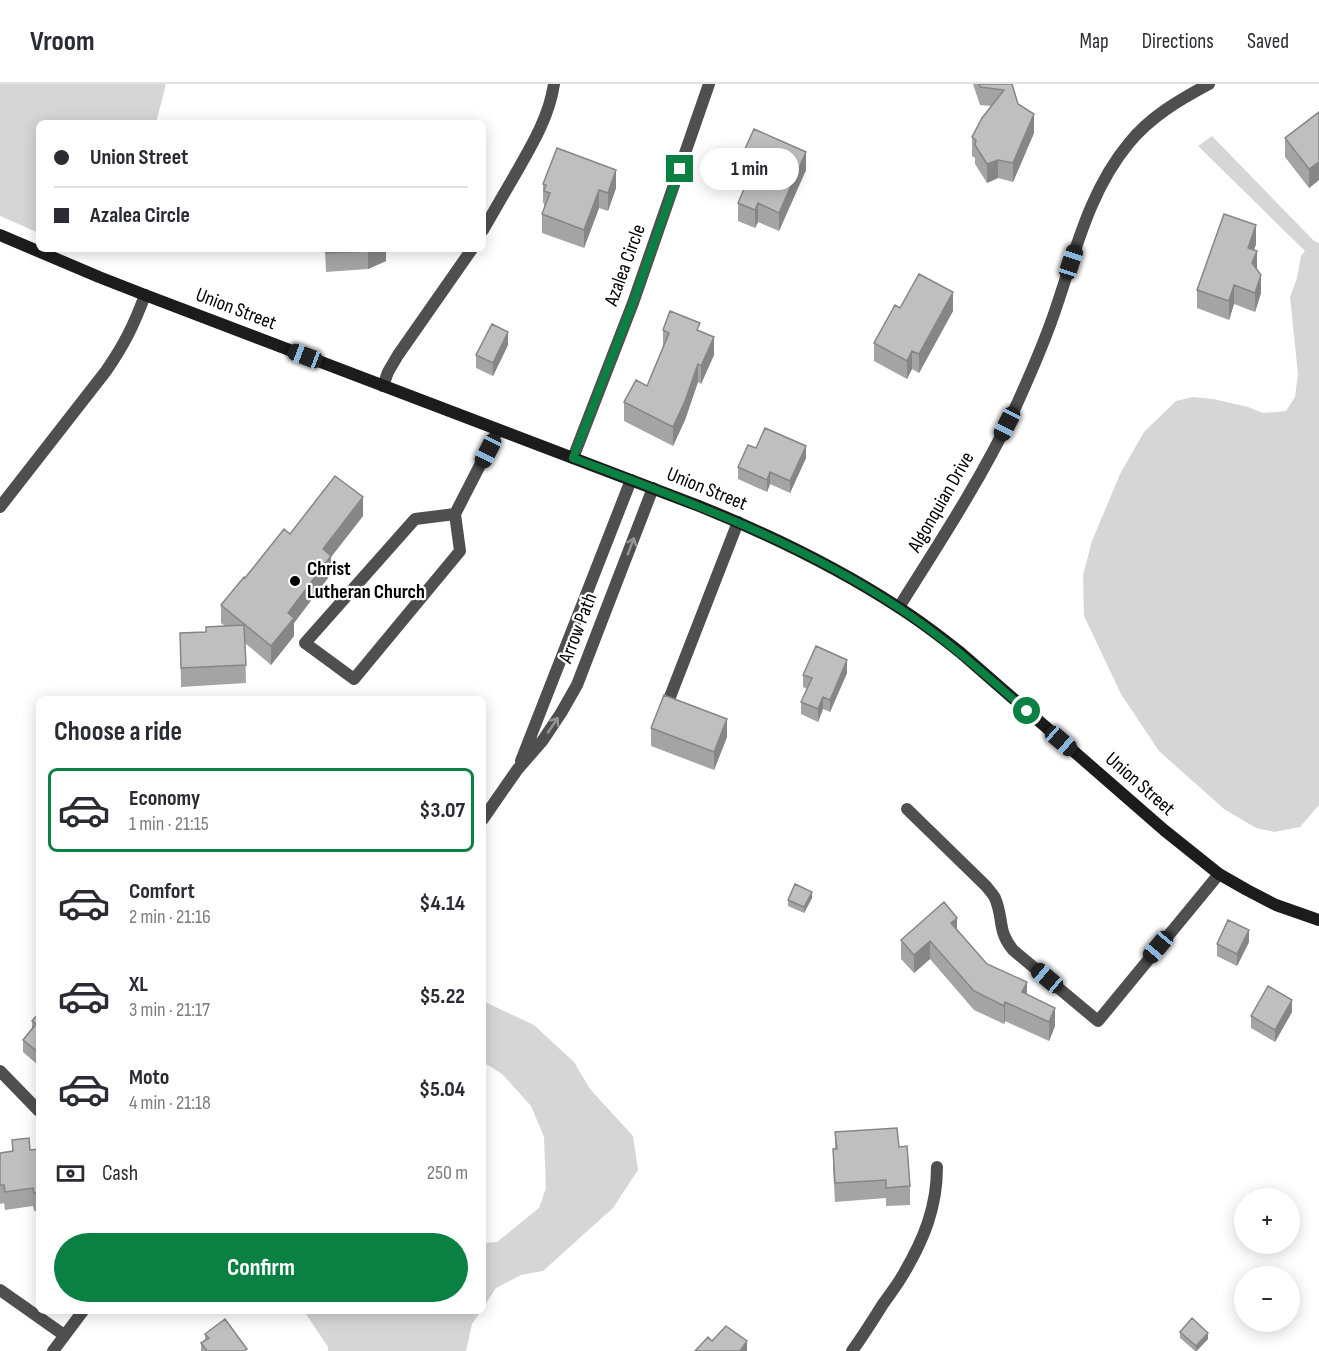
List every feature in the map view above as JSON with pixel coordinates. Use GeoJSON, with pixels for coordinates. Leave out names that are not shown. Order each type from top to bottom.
{"type":"FeatureCollection","features":[{"type":"Feature","properties":{"kind":"street"},"geometry":{"type":"LineString","coordinates":[[486,225],[543,124],[554,84]]}},
{"type":"Feature","properties":{"kind":"street","name":"Azalea Circle"},"geometry":{"type":"LineString","coordinates":[[573,458],[633,303],[709,84]]}},
{"type":"Feature","properties":{"kind":"street","name":"Algonquian Drive"},"geometry":{"type":"LineString","coordinates":[[899,607],[982,470],[1015,407],[1057,308],[1092,203],[1115,162],[1146,126],[1185,97],[1209,84]]}},
{"type":"Feature","properties":{"kind":"street","name":"Union Street"},"geometry":{"type":"LineString","coordinates":[[0,235],[36,250]]}},
{"type":"Feature","properties":{"kind":"street","name":"Union Street"},"geometry":{"type":"LineString","coordinates":[[40,252],[145,295],[653,488],[738,522],[807,554],[899,607],[961,653],[1191,853],[1219,874],[1246,891],[1276,905],[1319,920]]}},
{"type":"Feature","properties":{"kind":"street"},"geometry":{"type":"LineString","coordinates":[[383,386],[398,355],[470,252]]}},
{"type":"Feature","properties":{"kind":"street"},"geometry":{"type":"LineString","coordinates":[[0,507],[122,349],[145,295]]}},
{"type":"Feature","properties":{"kind":"street"},"geometry":{"type":"LineString","coordinates":[[456,514],[415,519],[305,643],[354,679],[460,551],[456,514],[498,430]]}},
{"type":"Feature","properties":{"kind":"street","name":"Arrow Path"},"geometry":{"type":"LineString","coordinates":[[517,770],[631,480]]}},
{"type":"Feature","properties":{"kind":"street","name":"Arrow Path"},"geometry":{"type":"LineString","coordinates":[[486,815],[517,770],[543,740],[577,685],[653,488]]}},
{"type":"Feature","properties":{"kind":"street"},"geometry":{"type":"LineString","coordinates":[[668,702],[738,522]]}},
{"type":"Feature","properties":{"kind":"street"},"geometry":{"type":"LineString","coordinates":[[907,809],[986,886],[994,897],[1005,940],[1014,950],[1098,1021],[1219,874]]}},
{"type":"Feature","properties":{"kind":"street"},"geometry":{"type":"LineString","coordinates":[[0,1071],[36,1108]]}},
{"type":"Feature","properties":{"kind":"street"},"geometry":{"type":"LineString","coordinates":[[852,1351],[904,1272],[924,1234],[934,1202],[936,1167]]}},
{"type":"Feature","properties":{"kind":"street"},"geometry":{"type":"LineString","coordinates":[[0,1290],[64,1335]]}},
{"type":"Feature","properties":{"kind":"street"},"geometry":{"type":"LineString","coordinates":[[53,1351],[81,1314]]}},
{"type":"Feature","properties":{"kind":"shaded area"},"geometry":{"type":"Polygon","coordinates":[[[0,84],[166,84],[157,120],[36,120],[36,232],[0,216],[0,84]]]}},
{"type":"Feature","properties":{"kind":"shaded area"},"geometry":{"type":"Polygon","coordinates":[[[1212,136],[1314,241],[1319,243],[1319,805],[1300,827],[1274,832],[1256,828],[1224,809],[1159,751],[1121,694],[1084,616],[1083,575],[1092,541],[1120,474],[1144,432],[1176,401],[1193,397],[1248,407],[1263,413],[1286,411],[1295,397],[1298,374],[1290,297],[1297,278],[1301,256],[1305,251],[1198,146],[1212,136]]]}},
{"type":"Feature","properties":{"kind":"shaded area"},"geometry":{"type":"Polygon","coordinates":[[[486,1002],[534,1025],[574,1062],[590,1089],[633,1136],[638,1170],[613,1208],[543,1271],[521,1275],[496,1288],[486,1303],[486,1243],[497,1242],[539,1208],[546,1188],[544,1137],[531,1106],[502,1074],[486,1064],[486,1002]]]}},
{"type":"Feature","properties":{"kind":"shaded area"},"geometry":{"type":"Polygon","coordinates":[[[306,1314],[479,1314],[472,1324],[466,1351],[328,1351],[328,1347],[306,1314]]]}},
{"type":"Feature","properties":{"kind":"building"},"geometry":{"type":"Polygon","coordinates":[[[979,84],[1012,84],[1018,104],[1034,114],[1013,163],[998,160],[987,164],[975,145],[976,140],[972,137],[982,118],[1004,90],[980,87],[979,84]]]}},
{"type":"Feature","properties":{"kind":"building"},"geometry":{"type":"Polygon","coordinates":[[[1319,112],[1319,162],[1309,169],[1285,138],[1319,112]]]}},
{"type":"Feature","properties":{"kind":"building"},"geometry":{"type":"Polygon","coordinates":[[[754,129],[806,152],[779,213],[758,203],[755,210],[738,203],[757,159],[743,153],[754,129]]]}},
{"type":"Feature","properties":{"kind":"building"},"geometry":{"type":"Polygon","coordinates":[[[557,148],[616,170],[608,193],[599,190],[584,230],[542,214],[550,193],[544,191],[546,185],[543,184],[557,148]]]}},
{"type":"Feature","properties":{"kind":"building"},"geometry":{"type":"Polygon","coordinates":[[[1224,214],[1256,225],[1248,248],[1257,251],[1252,263],[1261,275],[1255,293],[1234,285],[1229,301],[1197,290],[1224,214]]]}},
{"type":"Feature","properties":{"kind":"building"},"geometry":{"type":"Polygon","coordinates":[[[919,274],[953,292],[919,354],[912,351],[907,361],[874,343],[895,305],[900,308],[919,274]]]}},
{"type":"Feature","properties":{"kind":"building"},"geometry":{"type":"Polygon","coordinates":[[[670,311],[700,323],[697,330],[714,337],[701,366],[698,364],[673,427],[624,402],[636,380],[647,386],[669,333],[663,330],[670,311]]]}},
{"type":"Feature","properties":{"kind":"building"},"geometry":{"type":"Polygon","coordinates":[[[492,324],[508,332],[493,363],[476,355],[492,324]]]}},
{"type":"Feature","properties":{"kind":"building"},"geometry":{"type":"Polygon","coordinates":[[[765,428],[806,446],[790,481],[770,472],[767,480],[738,467],[748,445],[756,448],[765,428]]]}},
{"type":"Feature","properties":{"kind":"building"},"geometry":{"type":"Polygon","coordinates":[[[335,476],[363,497],[323,549],[331,556],[288,613],[294,618],[271,646],[221,605],[284,529],[290,534],[335,476]]]}},
{"type":"Feature","properties":{"kind":"building"},"geometry":{"type":"Polygon","coordinates":[[[244,625],[246,665],[181,668],[180,633],[206,632],[206,627],[244,625]]]}},
{"type":"Feature","properties":{"kind":"building"},"geometry":{"type":"Polygon","coordinates":[[[816,646],[847,660],[830,700],[823,697],[818,709],[801,702],[812,678],[803,675],[816,646]]]}},
{"type":"Feature","properties":{"kind":"building"},"geometry":{"type":"Polygon","coordinates":[[[664,695],[727,719],[714,752],[651,728],[664,695]]]}},
{"type":"Feature","properties":{"kind":"building"},"geometry":{"type":"Polygon","coordinates":[[[795,884],[812,892],[804,907],[788,900],[795,884]]]}},
{"type":"Feature","properties":{"kind":"building"},"geometry":{"type":"Polygon","coordinates":[[[944,902],[957,918],[951,923],[987,964],[1027,982],[1022,992],[1055,1008],[1049,1022],[1005,1002],[1004,1006],[974,991],[930,941],[914,955],[901,940],[944,902]]]}},
{"type":"Feature","properties":{"kind":"building"},"geometry":{"type":"Polygon","coordinates":[[[1228,920],[1249,930],[1237,954],[1217,944],[1228,920]]]}},
{"type":"Feature","properties":{"kind":"building"},"geometry":{"type":"Polygon","coordinates":[[[1268,986],[1292,1000],[1275,1030],[1251,1016],[1268,986]]]}},
{"type":"Feature","properties":{"kind":"building"},"geometry":{"type":"Polygon","coordinates":[[[36,1024],[36,1051],[23,1040],[36,1024]]]}},
{"type":"Feature","properties":{"kind":"building"},"geometry":{"type":"Polygon","coordinates":[[[897,1128],[899,1147],[907,1146],[910,1186],[886,1188],[886,1180],[835,1183],[833,1149],[837,1149],[835,1132],[897,1128]]]}},
{"type":"Feature","properties":{"kind":"building"},"geometry":{"type":"Polygon","coordinates":[[[29,1138],[30,1150],[36,1149],[36,1193],[34,1193],[33,1188],[5,1192],[4,1185],[0,1185],[0,1153],[13,1151],[12,1140],[29,1138]]]}},
{"type":"Feature","properties":{"kind":"building"},"geometry":{"type":"Polygon","coordinates":[[[1192,1318],[1208,1333],[1196,1346],[1180,1332],[1192,1318]]]}},
{"type":"Feature","properties":{"kind":"building"},"geometry":{"type":"Polygon","coordinates":[[[225,1319],[247,1349],[244,1351],[207,1351],[201,1343],[209,1338],[205,1334],[225,1319]]]}},
{"type":"Feature","properties":{"kind":"building"},"geometry":{"type":"Polygon","coordinates":[[[726,1326],[747,1341],[740,1351],[695,1351],[708,1337],[712,1341],[726,1326]]]}},
{"type":"Feature","properties":{"kind":"place","name":"Christ Lutheran Church"},"geometry":{"type":"Point","coordinates":[295,581]}},
{"type":"Feature","properties":{"kind":"route"},"geometry":{"type":"LineString","coordinates":[[680,169],[633,303],[573,458],[738,522],[840,572],[899,607],[928,628],[961,653],[1027,711]]}}]}
